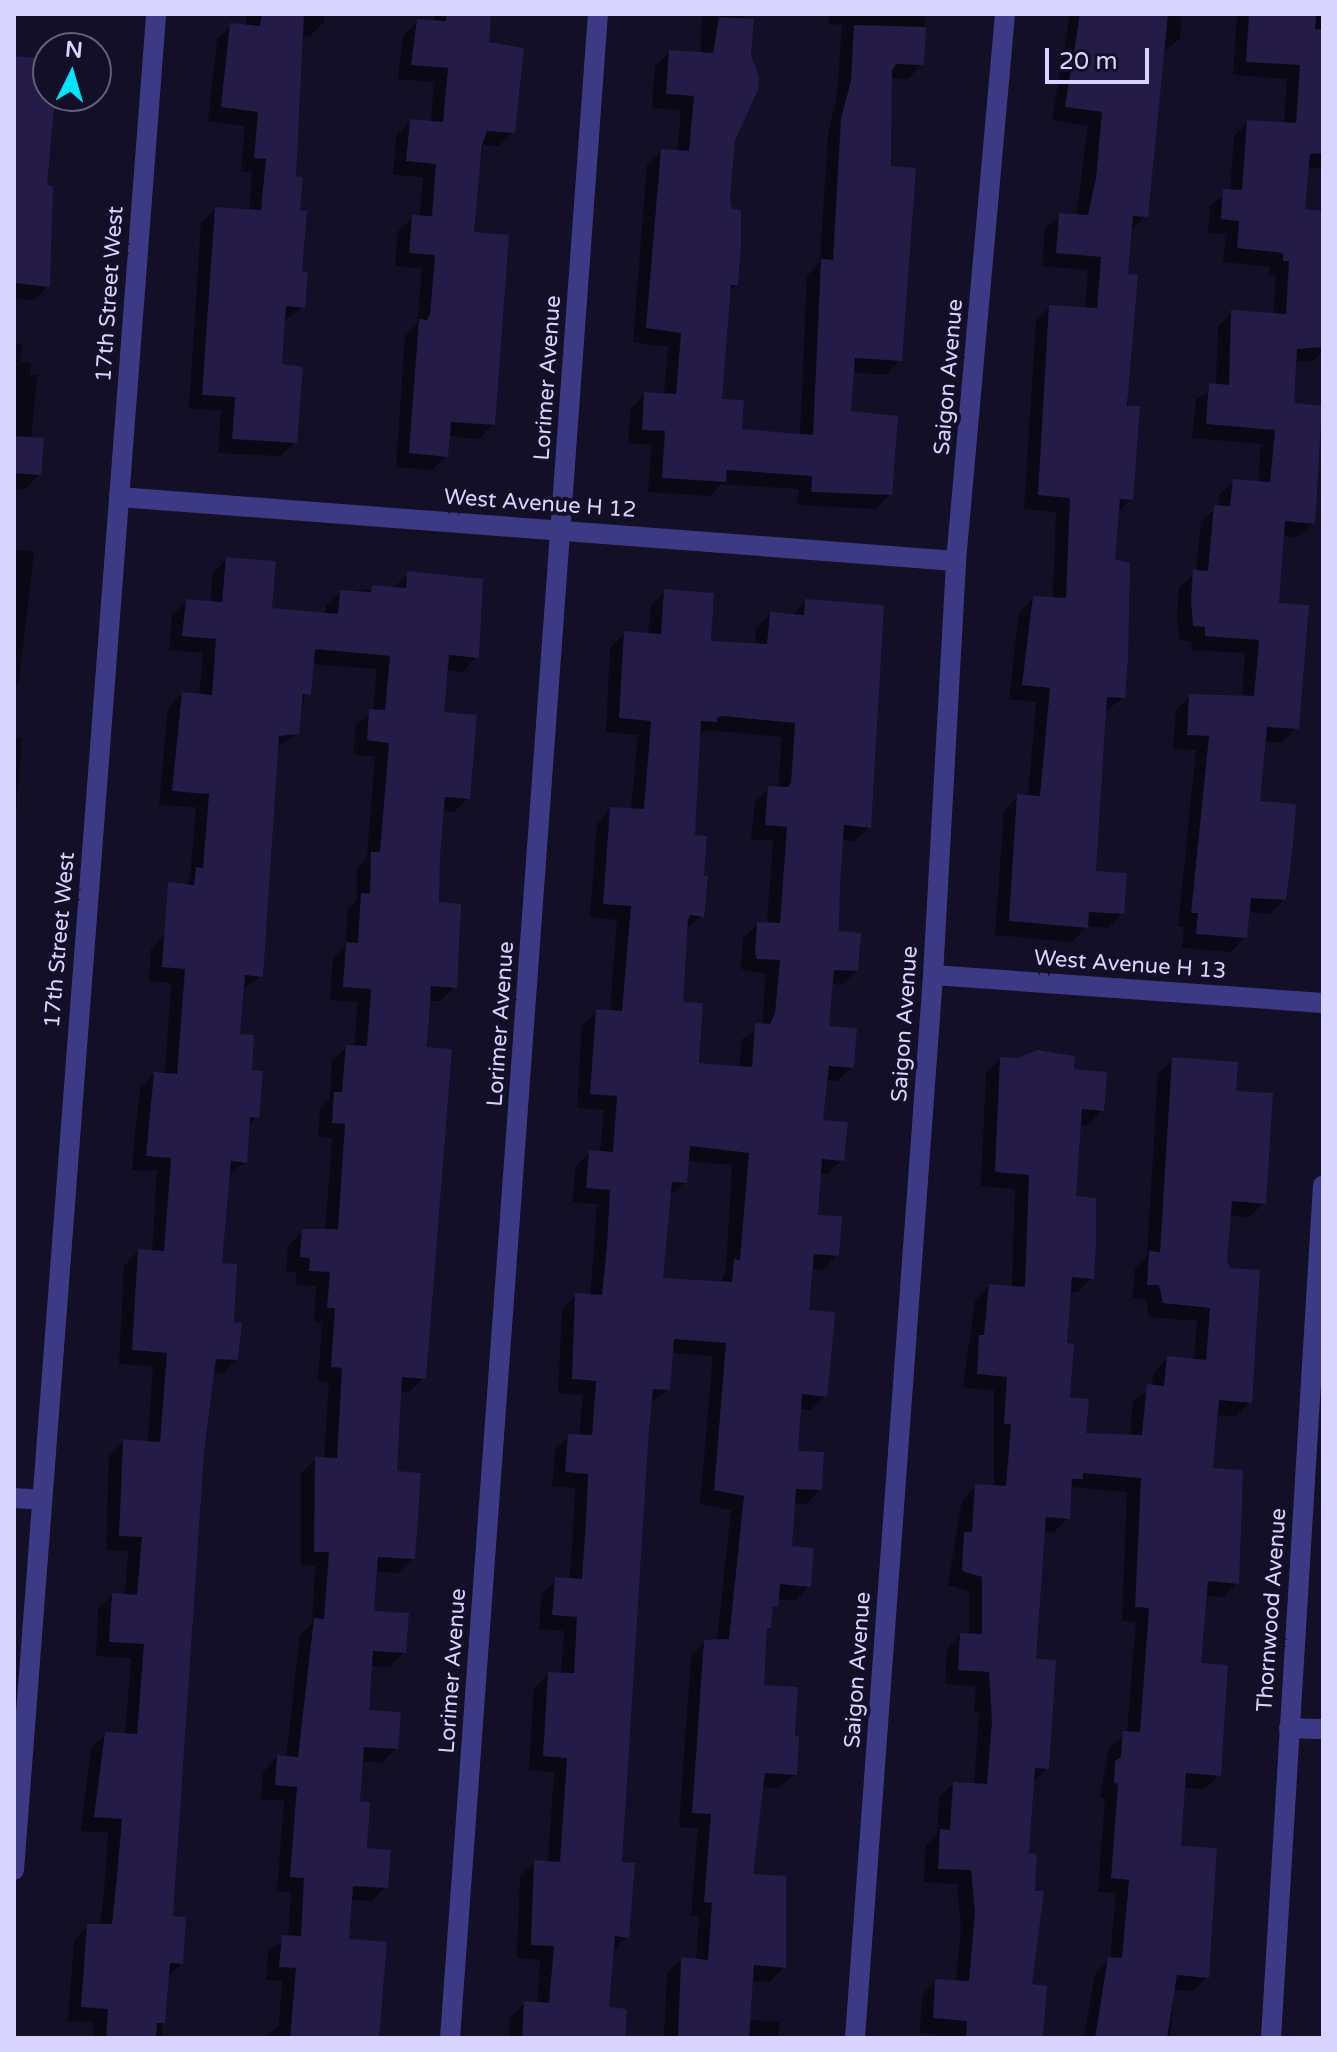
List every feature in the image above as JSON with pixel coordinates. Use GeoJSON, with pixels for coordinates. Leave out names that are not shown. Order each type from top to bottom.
{"type":"FeatureCollection","features":[{"type":"Feature","properties":{"kind":"street","name":"17th Street West"},"geometry":{"type":"LineString","coordinates":[[14,1870],[156,14]]}},
{"type":"Feature","properties":{"kind":"street","name":"Lorimer Avenue"},"geometry":{"type":"LineString","coordinates":[[450,2038],[598,14]]}},
{"type":"Feature","properties":{"kind":"street","name":"Saigon Avenue"},"geometry":{"type":"LineString","coordinates":[[855,2038],[933,975],[956,561],[1005,14]]}},
{"type":"Feature","properties":{"kind":"street","name":"West Avenue H 12"},"geometry":{"type":"LineString","coordinates":[[119,497],[956,561]]}},
{"type":"Feature","properties":{"kind":"street","name":"West Avenue H 13"},"geometry":{"type":"LineString","coordinates":[[933,975],[1323,1003]]}},
{"type":"Feature","properties":{"kind":"street","name":"Thornwood Avenue"},"geometry":{"type":"LineString","coordinates":[[1271,2038],[1323,1186]]}},
{"type":"Feature","properties":{"kind":"street"},"geometry":{"type":"LineString","coordinates":[[14,1498],[40,1500]]}},
{"type":"Feature","properties":{"kind":"street"},"geometry":{"type":"LineString","coordinates":[[1289,1728],[1323,1729]]}},
{"type":"Feature","properties":{"kind":"building"},"geometry":{"type":"Polygon","coordinates":[[[262,14],[304,14],[296,176],[303,177],[300,211],[307,211],[302,272],[308,272],[305,308],[286,306],[282,364],[303,367],[297,443],[232,439],[235,397],[202,395],[215,207],[261,210],[266,159],[254,158],[258,112],[221,107],[230,23],[260,26],[262,14]]]}},
{"type":"Feature","properties":{"kind":"building"},"geometry":{"type":"Polygon","coordinates":[[[446,14],[491,14],[489,42],[524,48],[515,133],[487,131],[482,145],[474,232],[509,235],[495,425],[451,422],[448,457],[409,453],[419,319],[427,320],[430,314],[435,255],[409,253],[412,215],[432,216],[436,164],[406,161],[410,119],[443,122],[448,68],[411,65],[417,19],[446,21],[446,14]]]}},
{"type":"Feature","properties":{"kind":"building"},"geometry":{"type":"Polygon","coordinates":[[[1080,14],[1168,14],[1148,217],[1133,216],[1128,274],[1138,275],[1127,406],[1140,406],[1133,500],[1120,499],[1115,559],[1130,563],[1128,659],[1125,698],[1107,697],[1096,871],[1127,873],[1124,914],[1089,912],[1088,928],[1009,921],[1017,794],[1040,796],[1050,688],[1022,685],[1033,596],[1066,598],[1070,498],[1038,495],[1049,305],[1097,308],[1101,257],[1056,253],[1059,213],[1088,215],[1096,178],[1102,112],[1065,107],[1080,14]]]}},
{"type":"Feature","properties":{"kind":"building"},"geometry":{"type":"Polygon","coordinates":[[[1249,14],[1316,14],[1315,29],[1323,30],[1323,153],[1310,154],[1305,209],[1323,211],[1323,347],[1297,349],[1294,403],[1322,406],[1315,524],[1285,521],[1279,603],[1309,605],[1299,729],[1267,727],[1260,801],[1296,804],[1286,900],[1251,898],[1247,938],[1196,934],[1198,913],[1191,913],[1209,736],[1187,735],[1189,694],[1254,696],[1259,640],[1205,636],[1205,627],[1193,626],[1191,600],[1193,570],[1208,571],[1214,505],[1230,506],[1233,479],[1270,482],[1275,430],[1206,424],[1209,383],[1229,385],[1231,310],[1286,314],[1289,261],[1283,261],[1283,253],[1237,248],[1239,221],[1221,219],[1223,189],[1242,190],[1247,120],[1296,123],[1300,65],[1246,62],[1249,14]]]}},
{"type":"Feature","properties":{"kind":"building"},"geometry":{"type":"Polygon","coordinates":[[[719,17],[754,19],[751,56],[759,76],[758,90],[735,140],[730,199],[732,209],[741,210],[741,244],[738,285],[731,285],[722,399],[744,400],[742,429],[813,435],[821,259],[833,260],[841,118],[851,81],[854,25],[926,27],[924,65],[896,64],[892,71],[891,166],[916,168],[902,361],[855,358],[851,411],[898,416],[892,495],[811,492],[812,476],[727,470],[726,482],[662,478],[665,431],[642,430],[644,392],[676,394],[681,333],[646,328],[661,149],[689,151],[694,96],[666,94],[669,50],[713,53],[719,17]]]}},
{"type":"Feature","properties":{"kind":"building"},"geometry":{"type":"Polygon","coordinates":[[[14,56],[32,58],[32,112],[54,112],[47,185],[53,186],[50,287],[14,283],[14,56]]]}},
{"type":"Feature","properties":{"kind":"building"},"geometry":{"type":"Polygon","coordinates":[[[14,436],[44,438],[41,475],[14,473],[14,436]]]}},
{"type":"Feature","properties":{"kind":"building"},"geometry":{"type":"Polygon","coordinates":[[[226,557],[276,561],[272,608],[338,614],[340,590],[371,592],[372,585],[406,588],[407,571],[483,579],[479,658],[449,655],[444,712],[477,715],[470,799],[445,797],[440,856],[439,902],[461,904],[457,988],[431,986],[427,1047],[452,1049],[426,1379],[402,1377],[397,1471],[421,1473],[415,1559],[378,1557],[374,1611],[409,1613],[406,1653],[373,1651],[369,1710],[401,1712],[398,1749],[364,1747],[360,1801],[370,1802],[367,1848],[391,1850],[388,1888],[353,1886],[349,1939],[387,1942],[379,2038],[290,2038],[296,1968],[279,1967],[282,1935],[301,1936],[304,1878],[290,1877],[297,1787],[275,1785],[277,1755],[298,1757],[314,1618],[324,1619],[329,1552],[314,1552],[315,1457],[337,1458],[342,1368],[331,1367],[335,1308],[327,1308],[330,1272],[309,1271],[310,1258],[300,1257],[302,1229],[338,1229],[345,1124],[332,1123],[334,1092],[342,1092],[346,1045],[367,1046],[371,989],[343,987],[346,942],[358,943],[361,893],[370,894],[371,852],[380,852],[389,743],[367,740],[369,709],[385,710],[390,656],[315,649],[311,695],[303,694],[299,734],[279,736],[263,977],[245,975],[240,1034],[254,1035],[252,1070],[263,1071],[259,1118],[250,1117],[247,1163],[231,1161],[222,1263],[237,1264],[234,1322],[242,1323],[238,1360],[216,1359],[204,1453],[173,1916],[186,1917],[183,1964],[170,1963],[165,2023],[157,2023],[156,2038],[106,2038],[108,2009],[81,2007],[87,1924],[112,1924],[122,1819],[94,1817],[105,1732],[137,1734],[144,1644],[109,1642],[112,1593],[137,1595],[142,1537],[119,1536],[123,1439],[160,1442],[167,1353],[132,1350],[138,1249],[164,1251],[171,1158],[146,1156],[154,1072],[177,1074],[185,969],[162,967],[168,882],[194,885],[196,867],[203,868],[209,794],[172,791],[182,692],[212,695],[216,639],[182,636],[186,599],[222,602],[226,557]]]}},
{"type":"Feature","properties":{"kind":"building"},"geometry":{"type":"Polygon","coordinates":[[[664,589],[714,593],[711,641],[767,644],[770,612],[804,615],[805,599],[884,605],[871,828],[844,825],[839,931],[861,933],[858,971],[834,970],[829,1026],[857,1028],[854,1068],[829,1066],[823,1120],[848,1122],[844,1161],[822,1159],[818,1215],[842,1216],[839,1256],[814,1254],[809,1310],[835,1312],[827,1397],[802,1394],[798,1451],[824,1452],[822,1490],[796,1489],[792,1546],[814,1548],[811,1587],[780,1584],[778,1607],[773,1606],[771,1628],[767,1628],[764,1685],[798,1687],[795,1736],[799,1736],[797,1775],[765,1773],[753,1874],[786,1876],[786,1968],[754,1965],[749,2038],[678,2038],[681,1957],[708,1960],[712,1903],[704,1902],[711,1814],[692,1813],[704,1640],[729,1639],[744,1496],[714,1490],[726,1343],[674,1339],[670,1390],[653,1389],[648,1442],[622,1862],[635,1863],[629,1938],[615,1936],[609,2007],[627,2009],[625,2038],[522,2038],[524,2001],[549,2003],[554,1946],[531,1945],[534,1860],[560,1862],[567,1758],[543,1756],[548,1672],[574,1673],[577,1617],[552,1615],[555,1577],[582,1579],[588,1474],[565,1472],[568,1434],[592,1435],[596,1381],[572,1379],[575,1293],[602,1295],[607,1246],[610,1190],[586,1188],[589,1150],[613,1152],[617,1096],[590,1094],[596,1009],[622,1011],[631,906],[603,904],[610,807],[644,809],[651,721],[619,718],[624,631],[661,634],[664,589]],[[717,717],[717,722],[701,721],[695,835],[707,836],[704,876],[708,876],[704,917],[690,915],[688,920],[683,1002],[703,1003],[699,1063],[752,1067],[755,1023],[770,1024],[775,1013],[780,960],[757,959],[755,953],[757,922],[780,923],[787,827],[765,825],[768,786],[788,787],[791,783],[795,723],[717,717]],[[690,1146],[687,1183],[672,1182],[663,1278],[732,1282],[734,1259],[740,1260],[749,1153],[690,1146]]]}},
{"type":"Feature","properties":{"kind":"building"},"geometry":{"type":"Polygon","coordinates":[[[1037,1050],[1075,1056],[1074,1069],[1107,1072],[1104,1111],[1082,1109],[1076,1196],[1096,1198],[1094,1279],[1072,1277],[1067,1343],[1074,1344],[1070,1397],[1089,1399],[1086,1433],[1142,1435],[1147,1384],[1164,1386],[1167,1356],[1206,1360],[1210,1308],[1163,1303],[1159,1285],[1147,1285],[1149,1251],[1160,1252],[1172,1057],[1238,1062],[1236,1091],[1273,1093],[1266,1204],[1232,1201],[1227,1261],[1230,1268],[1260,1270],[1252,1403],[1219,1400],[1213,1468],[1243,1470],[1239,1584],[1208,1581],[1201,1663],[1228,1665],[1221,1776],[1186,1773],[1181,1846],[1217,1848],[1209,1978],[1177,1975],[1167,2038],[1095,2038],[1108,1957],[1122,1958],[1129,1880],[1111,1878],[1118,1785],[1114,1782],[1115,1761],[1121,1757],[1123,1731],[1140,1732],[1149,1608],[1135,1607],[1141,1478],[1083,1473],[1083,1479],[1072,1479],[1070,1519],[1046,1517],[1036,1659],[1056,1660],[1049,1769],[1035,1768],[1029,1853],[1037,1854],[1035,1891],[1044,1891],[1032,1984],[1047,1986],[1043,2038],[966,2038],[967,2021],[933,2018],[935,1979],[969,1981],[975,1912],[971,1870],[938,1869],[940,1829],[950,1830],[953,1782],[987,1784],[992,1721],[989,1672],[958,1670],[960,1633],[982,1634],[982,1577],[962,1571],[964,1532],[972,1532],[975,1484],[1006,1486],[1011,1424],[1004,1424],[1007,1377],[977,1374],[979,1335],[984,1335],[989,1284],[1025,1287],[1029,1175],[995,1172],[1000,1057],[1018,1058],[1037,1050]]]}}]}
